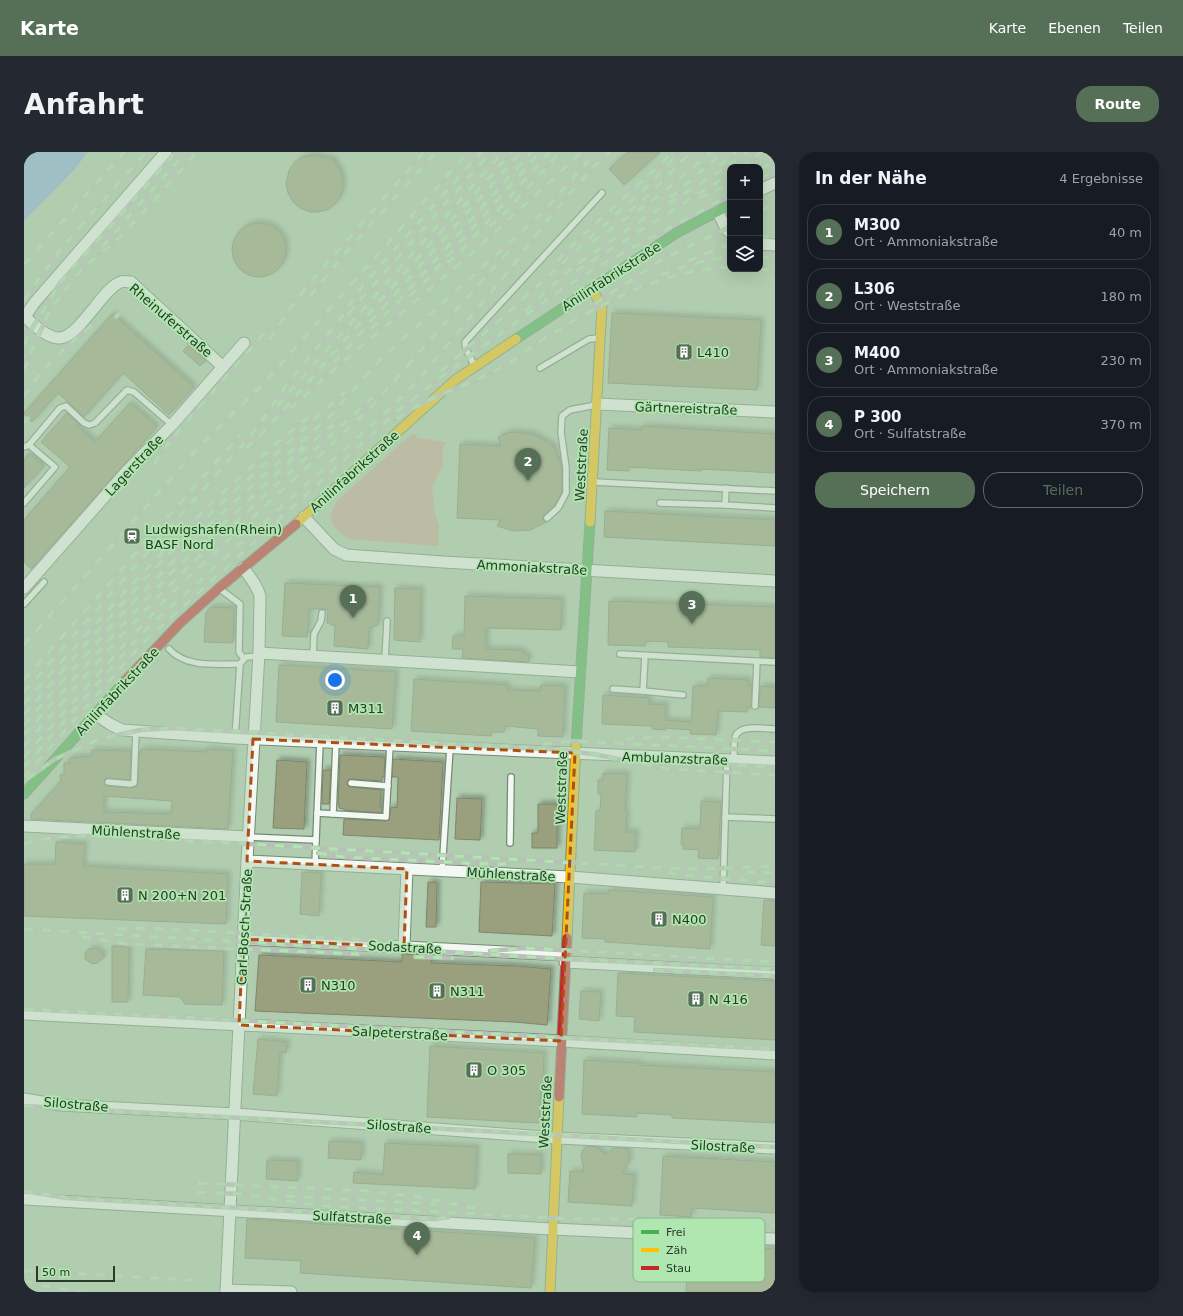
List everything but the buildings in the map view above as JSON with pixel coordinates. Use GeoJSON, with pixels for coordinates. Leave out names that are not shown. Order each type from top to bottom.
{"type":"FeatureCollection","features":[{"type":"Feature","properties":{"kind":"street","name":"Rheinuferstraße"},"geometry":{"type":"LineString","coordinates":[[166,152],[34,302],[24,318],[51,336],[60,339],[69,335],[79,326],[112,288],[121,282],[130,282],[223,366]]}},
{"type":"Feature","properties":{"kind":"street"},"geometry":{"type":"LineString","coordinates":[[763,189],[775,183]]}},
{"type":"Feature","properties":{"kind":"street","name":"Anilinfabrikstraße"},"geometry":{"type":"LineString","coordinates":[[24,794],[95,714],[180,623],[219,588],[304,517],[454,380],[678,232],[727,208]]}},
{"type":"Feature","properties":{"kind":"street"},"geometry":{"type":"LineString","coordinates":[[718,212],[727,230]]}},
{"type":"Feature","properties":{"kind":"street"},"geometry":{"type":"LineString","coordinates":[[763,244],[775,244]]}},
{"type":"Feature","properties":{"kind":"street","name":"Weststraße"},"geometry":{"type":"LineString","coordinates":[[550,1292],[575,753],[601,338],[602,306],[592,289]]}},
{"type":"Feature","properties":{"kind":"street","name":"Lagerstraße"},"geometry":{"type":"LineString","coordinates":[[24,588],[128,470],[172,425],[244,343]]}},
{"type":"Feature","properties":{"kind":"street","name":"Gärtnereistraße"},"geometry":{"type":"LineString","coordinates":[[597,404],[775,412]]}},
{"type":"Feature","properties":{"kind":"street","name":"Ammoniakstraße"},"geometry":{"type":"LineString","coordinates":[[304,517],[334,549],[346,555],[775,581]]}},
{"type":"Feature","properties":{"kind":"street","name":"Carl-Bosch-Straße"},"geometry":{"type":"LineString","coordinates":[[226,1291],[253,739],[259,654],[260,596],[258,588],[243,568]]}},
{"type":"Feature","properties":{"kind":"street"},"geometry":{"type":"LineString","coordinates":[[259,654],[580,672]]}},
{"type":"Feature","properties":{"kind":"street","name":"Ambulanzstraße"},"geometry":{"type":"LineString","coordinates":[[95,714],[117,729],[235,738],[775,762]]}},
{"type":"Feature","properties":{"kind":"street","name":"Mühlenstraße"},"geometry":{"type":"LineString","coordinates":[[24,826],[248,836]]}},
{"type":"Feature","properties":{"kind":"street","name":"Mühlenstraße"},"geometry":{"type":"LineString","coordinates":[[247,861],[570,877],[775,893]]}},
{"type":"Feature","properties":{"kind":"street"},"geometry":{"type":"LineString","coordinates":[[404,947],[407,869]]}},
{"type":"Feature","properties":{"kind":"street","name":"Sodastraße"},"geometry":{"type":"LineString","coordinates":[[243,938],[404,947],[775,973]]}},
{"type":"Feature","properties":{"kind":"street","name":"Salpeterstraße"},"geometry":{"type":"LineString","coordinates":[[24,1014],[561,1041],[775,1054]]}},
{"type":"Feature","properties":{"kind":"street","name":"Silostraße"},"geometry":{"type":"LineString","coordinates":[[24,1099],[60,1104],[235,1114],[557,1138],[775,1148]]}},
{"type":"Feature","properties":{"kind":"street","name":"Sulfatstraße"},"geometry":{"type":"LineString","coordinates":[[24,1199],[633,1233]]}},
{"type":"Feature","properties":{"kind":"street","name":"Sulfatstraße"},"geometry":{"type":"LineString","coordinates":[[765,1239],[775,1239]]}},
{"type":"Feature","properties":{"kind":"street"},"geometry":{"type":"LineString","coordinates":[[226,1291],[291,1292]]}},
{"type":"Feature","properties":{"kind":"lane"},"geometry":{"type":"LineString","coordinates":[[475,366],[466,349],[465,342],[602,193]]}},
{"type":"Feature","properties":{"kind":"lane"},"geometry":{"type":"LineString","coordinates":[[540,368],[589,340],[601,338]]}},
{"type":"Feature","properties":{"kind":"lane"},"geometry":{"type":"LineString","coordinates":[[24,503],[55,467],[27,446],[60,408],[66,406],[84,423],[89,425],[95,422],[127,390],[134,392],[172,425]]}},
{"type":"Feature","properties":{"kind":"lane"},"geometry":{"type":"LineString","coordinates":[[547,518],[558,508],[566,493],[566,468],[561,432],[562,416],[570,410],[597,404]]}},
{"type":"Feature","properties":{"kind":"lane"},"geometry":{"type":"LineString","coordinates":[[593,482],[775,491]]}},
{"type":"Feature","properties":{"kind":"lane"},"geometry":{"type":"LineString","coordinates":[[725,505],[726,488]]}},
{"type":"Feature","properties":{"kind":"lane"},"geometry":{"type":"LineString","coordinates":[[660,503],[775,508]]}},
{"type":"Feature","properties":{"kind":"lane"},"geometry":{"type":"LineString","coordinates":[[24,604],[44,582]]}},
{"type":"Feature","properties":{"kind":"lane"},"geometry":{"type":"LineString","coordinates":[[219,588],[240,604],[239,652],[244,659]]}},
{"type":"Feature","properties":{"kind":"lane"},"geometry":{"type":"LineString","coordinates":[[313,656],[314,634],[322,621],[322,613]]}},
{"type":"Feature","properties":{"kind":"lane"},"geometry":{"type":"LineString","coordinates":[[385,660],[387,621]]}},
{"type":"Feature","properties":{"kind":"lane"},"geometry":{"type":"LineString","coordinates":[[169,649],[180,658],[188,661],[240,664]]}},
{"type":"Feature","properties":{"kind":"lane"},"geometry":{"type":"LineString","coordinates":[[235,738],[240,664],[249,656],[259,654]]}},
{"type":"Feature","properties":{"kind":"lane"},"geometry":{"type":"LineString","coordinates":[[620,654],[775,662]]}},
{"type":"Feature","properties":{"kind":"lane"},"geometry":{"type":"LineString","coordinates":[[643,691],[645,656]]}},
{"type":"Feature","properties":{"kind":"lane"},"geometry":{"type":"LineString","coordinates":[[755,706],[757,661]]}},
{"type":"Feature","properties":{"kind":"lane"},"geometry":{"type":"LineString","coordinates":[[613,689],[683,695]]}},
{"type":"Feature","properties":{"kind":"lane"},"geometry":{"type":"LineString","coordinates":[[723,890],[725,817],[730,760],[736,734],[749,728],[775,729]]}},
{"type":"Feature","properties":{"kind":"lane"},"geometry":{"type":"LineString","coordinates":[[108,782],[134,783],[136,731]]}},
{"type":"Feature","properties":{"kind":"lane"},"geometry":{"type":"LineString","coordinates":[[315,865],[320,742]]}},
{"type":"Feature","properties":{"kind":"lane"},"geometry":{"type":"LineString","coordinates":[[333,814],[336,743]]}},
{"type":"Feature","properties":{"kind":"lane"},"geometry":{"type":"LineString","coordinates":[[317,813],[386,817],[390,745]]}},
{"type":"Feature","properties":{"kind":"lane"},"geometry":{"type":"LineString","coordinates":[[442,871],[450,748]]}},
{"type":"Feature","properties":{"kind":"lane"},"geometry":{"type":"LineString","coordinates":[[510,843],[511,777]]}},
{"type":"Feature","properties":{"kind":"lane"},"geometry":{"type":"LineString","coordinates":[[351,783],[388,786]]}},
{"type":"Feature","properties":{"kind":"lane"},"geometry":{"type":"LineString","coordinates":[[725,817],[775,819]]}},
{"type":"Feature","properties":{"kind":"lane"},"geometry":{"type":"LineString","coordinates":[[248,836],[316,840]]}},
{"type":"Feature","properties":{"kind":"highlighted area"},"geometry":{"type":"Polygon","coordinates":[[[253,739],[575,753],[561,1041],[239,1025],[243,939],[404,947],[407,869],[247,861],[253,739]]]}},
{"type":"Feature","properties":{"kind":"shaded area"},"geometry":{"type":"Polygon","coordinates":[[[413,433],[418,438],[446,442],[443,448],[443,464],[432,488],[434,508],[439,527],[438,546],[349,539],[338,531],[332,522],[332,512],[338,500],[413,433]]]}},
{"type":"Feature","properties":{"kind":"water"},"geometry":{"type":"Polygon","coordinates":[[[24,152],[88,152],[74,170],[24,221],[24,152]]]}},
{"type":"Feature","properties":{"kind":"railway"},"geometry":{"type":"LineString","coordinates":[[24,265],[124,152]]}},
{"type":"Feature","properties":{"kind":"railway"},"geometry":{"type":"LineString","coordinates":[[24,300],[63,246],[146,152]]}},
{"type":"Feature","properties":{"kind":"railway"},"geometry":{"type":"LineString","coordinates":[[24,345],[30,332],[60,283],[176,152]]}},
{"type":"Feature","properties":{"kind":"railway"},"geometry":{"type":"LineString","coordinates":[[102,247],[186,152]]}},
{"type":"Feature","properties":{"kind":"railway"},"geometry":{"type":"LineString","coordinates":[[24,370],[51,309],[76,276],[85,266],[116,241],[197,152]]}},
{"type":"Feature","properties":{"kind":"railway"},"geometry":{"type":"LineString","coordinates":[[269,340],[308,285],[424,152]]}},
{"type":"Feature","properties":{"kind":"railway"},"geometry":{"type":"LineString","coordinates":[[310,296],[355,242],[436,152]]}},
{"type":"Feature","properties":{"kind":"railway"},"geometry":{"type":"LineString","coordinates":[[24,645],[198,448],[265,382],[468,152]]}},
{"type":"Feature","properties":{"kind":"railway"},"geometry":{"type":"LineString","coordinates":[[24,692],[253,433],[290,380],[336,325],[364,284],[481,152]]}},
{"type":"Feature","properties":{"kind":"railway"},"geometry":{"type":"LineString","coordinates":[[348,314],[491,152]]}},
{"type":"Feature","properties":{"kind":"railway"},"geometry":{"type":"LineString","coordinates":[[277,406],[503,152]]}},
{"type":"Feature","properties":{"kind":"railway"},"geometry":{"type":"LineString","coordinates":[[246,448],[260,436],[512,152]]}},
{"type":"Feature","properties":{"kind":"railway"},"geometry":{"type":"LineString","coordinates":[[334,363],[521,152]]}},
{"type":"Feature","properties":{"kind":"railway"},"geometry":{"type":"LineString","coordinates":[[371,329],[401,299],[531,152]]}},
{"type":"Feature","properties":{"kind":"railway"},"geometry":{"type":"LineString","coordinates":[[410,296],[424,283],[540,152]]}},
{"type":"Feature","properties":{"kind":"railway"},"geometry":{"type":"LineString","coordinates":[[447,263],[463,249],[550,152]]}},
{"type":"Feature","properties":{"kind":"railway"},"geometry":{"type":"LineString","coordinates":[[489,227],[505,213],[560,152]]}},
{"type":"Feature","properties":{"kind":"railway"},"geometry":{"type":"LineString","coordinates":[[290,409],[339,365],[470,255],[581,152]]}},
{"type":"Feature","properties":{"kind":"railway"},"geometry":{"type":"LineString","coordinates":[[584,167],[594,152]]}},
{"type":"Feature","properties":{"kind":"railway"},"geometry":{"type":"LineString","coordinates":[[24,767],[142,633],[396,403],[421,377],[511,268],[548,219],[592,168],[610,152]]}},
{"type":"Feature","properties":{"kind":"railway"},"geometry":{"type":"LineString","coordinates":[[441,371],[502,318],[654,180],[679,152]]}},
{"type":"Feature","properties":{"kind":"railway"},"geometry":{"type":"LineString","coordinates":[[629,212],[652,192],[691,152]]}},
{"type":"Feature","properties":{"kind":"railway"},"geometry":{"type":"LineString","coordinates":[[592,242],[660,195],[711,152]]}},
{"type":"Feature","properties":{"kind":"railway"},"geometry":{"type":"LineString","coordinates":[[670,198],[723,152]]}},
{"type":"Feature","properties":{"kind":"railway"},"geometry":{"type":"LineString","coordinates":[[719,166],[736,152]]}},
{"type":"Feature","properties":{"kind":"railway"},"geometry":{"type":"LineString","coordinates":[[525,311],[566,273],[583,260],[646,217],[722,170],[747,152]]}},
{"type":"Feature","properties":{"kind":"railway"},"geometry":{"type":"LineString","coordinates":[[745,164],[762,152]]}},
{"type":"Feature","properties":{"kind":"railway"},"geometry":{"type":"LineString","coordinates":[[557,261],[669,156]]}},
{"type":"Feature","properties":{"kind":"railway"},"geometry":{"type":"LineString","coordinates":[[24,725],[120,616],[203,530],[331,415],[381,359],[541,214],[587,162]]}},
{"type":"Feature","properties":{"kind":"railway"},"geometry":{"type":"LineString","coordinates":[[763,168],[775,162]]}},
{"type":"Feature","properties":{"kind":"railway"},"geometry":{"type":"LineString","coordinates":[[763,177],[775,171]]}},
{"type":"Feature","properties":{"kind":"railway"},"geometry":{"type":"LineString","coordinates":[[576,271],[727,176]]}},
{"type":"Feature","properties":{"kind":"railway"},"geometry":{"type":"LineString","coordinates":[[699,198],[727,185]]}},
{"type":"Feature","properties":{"kind":"railway"},"geometry":{"type":"LineString","coordinates":[[24,777],[141,645],[399,410],[444,375],[559,291],[599,266],[727,197]]}},
{"type":"Feature","properties":{"kind":"railway"},"geometry":{"type":"LineString","coordinates":[[763,210],[775,204]]}},
{"type":"Feature","properties":{"kind":"railway"},"geometry":{"type":"LineString","coordinates":[[595,304],[663,259],[727,228]]}},
{"type":"Feature","properties":{"kind":"railway"},"geometry":{"type":"LineString","coordinates":[[763,237],[775,236]]}},
{"type":"Feature","properties":{"kind":"railway"},"geometry":{"type":"LineString","coordinates":[[407,366],[514,245]]}},
{"type":"Feature","properties":{"kind":"railway"},"geometry":{"type":"LineString","coordinates":[[688,261],[727,245]]}},
{"type":"Feature","properties":{"kind":"railway"},"geometry":{"type":"LineString","coordinates":[[661,275],[712,259],[727,256]]}},
{"type":"Feature","properties":{"kind":"railway"},"geometry":{"type":"LineString","coordinates":[[763,257],[775,258]]}},
{"type":"Feature","properties":{"kind":"railway"},"geometry":{"type":"LineString","coordinates":[[397,419],[433,398],[497,370],[578,318],[619,297],[684,273],[727,267]]}},
{"type":"Feature","properties":{"kind":"railway"},"geometry":{"type":"LineString","coordinates":[[763,269],[775,271]]}},
{"type":"Feature","properties":{"kind":"railway"},"geometry":{"type":"LineString","coordinates":[[116,317],[119,314]]}},
{"type":"Feature","properties":{"kind":"railway"},"geometry":{"type":"LineString","coordinates":[[24,397],[38,376],[47,366],[65,348],[95,323]]}},
{"type":"Feature","properties":{"kind":"railway"},"geometry":{"type":"LineString","coordinates":[[154,464],[172,438],[269,328]]}},
{"type":"Feature","properties":{"kind":"railway"},"geometry":{"type":"LineString","coordinates":[[136,632],[167,598],[195,571],[371,407],[410,363]]}},
{"type":"Feature","properties":{"kind":"railway"},"geometry":{"type":"LineString","coordinates":[[24,715],[114,613],[170,553],[234,491],[345,392]]}},
{"type":"Feature","properties":{"kind":"railway"},"geometry":{"type":"LineString","coordinates":[[24,746],[110,648],[164,591],[241,517],[373,397]]}},
{"type":"Feature","properties":{"kind":"railway"},"geometry":{"type":"LineString","coordinates":[[24,704],[155,560],[210,505],[274,446],[310,416]]}},
{"type":"Feature","properties":{"kind":"railway"},"geometry":{"type":"LineString","coordinates":[[24,424],[28,418]]}},
{"type":"Feature","properties":{"kind":"railway"},"geometry":{"type":"LineString","coordinates":[[300,453],[326,430],[342,419]]}},
{"type":"Feature","properties":{"kind":"railway"},"geometry":{"type":"LineString","coordinates":[[24,680],[240,435]]}},
{"type":"Feature","properties":{"kind":"railway"},"geometry":{"type":"LineString","coordinates":[[24,735],[114,634],[172,572],[286,465],[303,446]]}},
{"type":"Feature","properties":{"kind":"railway"},"geometry":{"type":"LineString","coordinates":[[24,757],[127,642]]}},
{"type":"Feature","properties":{"kind":"railway"},"geometry":{"type":"LineString","coordinates":[[27,779],[55,759],[100,739],[140,730],[172,728],[553,749],[593,754],[669,769],[775,775]]}},
{"type":"Feature","properties":{"kind":"railway"},"geometry":{"type":"LineString","coordinates":[[625,739],[661,737],[775,742]]}},
{"type":"Feature","properties":{"kind":"railway"},"geometry":{"type":"LineString","coordinates":[[543,744],[572,741],[775,751]]}},
{"type":"Feature","properties":{"kind":"railway"},"geometry":{"type":"LineString","coordinates":[[648,761],[775,767]]}},
{"type":"Feature","properties":{"kind":"railway"},"geometry":{"type":"LineString","coordinates":[[24,844],[39,840],[70,836],[86,836],[664,868],[702,869],[775,866]]}},
{"type":"Feature","properties":{"kind":"railway"},"geometry":{"type":"LineString","coordinates":[[318,853],[343,857],[506,864]]}},
{"type":"Feature","properties":{"kind":"railway"},"geometry":{"type":"LineString","coordinates":[[668,872],[680,875],[775,883]]}},
{"type":"Feature","properties":{"kind":"railway"},"geometry":{"type":"LineString","coordinates":[[746,872],[775,873]]}},
{"type":"Feature","properties":{"kind":"railway"},"geometry":{"type":"LineString","coordinates":[[118,929],[146,928],[390,941]]}},
{"type":"Feature","properties":{"kind":"railway"},"geometry":{"type":"LineString","coordinates":[[24,929],[396,951],[432,951],[775,969]]}},
{"type":"Feature","properties":{"kind":"railway"},"geometry":{"type":"LineString","coordinates":[[82,937],[128,944],[359,954]]}},
{"type":"Feature","properties":{"kind":"railway"},"geometry":{"type":"LineString","coordinates":[[490,951],[524,948],[775,962]]}},
{"type":"Feature","properties":{"kind":"railway"},"geometry":{"type":"LineString","coordinates":[[415,957],[453,958]]}},
{"type":"Feature","properties":{"kind":"railway"},"geometry":{"type":"LineString","coordinates":[[655,970],[775,976]]}},
{"type":"Feature","properties":{"kind":"railway"},"geometry":{"type":"LineString","coordinates":[[24,1009],[775,1049]]}},
{"type":"Feature","properties":{"kind":"railway"},"geometry":{"type":"LineString","coordinates":[[24,1106],[775,1147]]}},
{"type":"Feature","properties":{"kind":"railway"},"geometry":{"type":"LineString","coordinates":[[198,1183],[368,1191],[420,1197],[484,1210]]}},
{"type":"Feature","properties":{"kind":"railway"},"geometry":{"type":"LineString","coordinates":[[24,1191],[67,1198],[410,1218],[435,1219],[449,1217]]}},
{"type":"Feature","properties":{"kind":"railway"},"geometry":{"type":"LineString","coordinates":[[197,1192],[241,1194],[325,1206],[576,1219],[633,1219]]}},
{"type":"Feature","properties":{"kind":"railway"},"geometry":{"type":"LineString","coordinates":[[286,1196],[436,1204]]}},
{"type":"Feature","properties":{"kind":"railway"},"geometry":{"type":"LineString","coordinates":[[765,1225],[775,1226]]}},
{"type":"Feature","properties":{"kind":"railway"},"geometry":{"type":"LineString","coordinates":[[24,1271],[192,1280]]}},
{"type":"Feature","properties":{"kind":"railway"},"geometry":{"type":"LineString","coordinates":[[24,1281],[82,1292]]}},
{"type":"Feature","properties":{"kind":"traffic: fast"},"geometry":{"type":"LineString","coordinates":[[516,339],[678,232],[727,207]]}},
{"type":"Feature","properties":{"kind":"traffic: fast"},"geometry":{"type":"LineString","coordinates":[[576,745],[590,522]]}},
{"type":"Feature","properties":{"kind":"traffic: fast"},"geometry":{"type":"LineString","coordinates":[[24,794],[125,681]]}},
{"type":"Feature","properties":{"kind":"traffic: slow"},"geometry":{"type":"LineString","coordinates":[[590,522],[602,306],[592,289]]}},
{"type":"Feature","properties":{"kind":"traffic: slow"},"geometry":{"type":"LineString","coordinates":[[296,524],[455,380],[516,339]]}},
{"type":"Feature","properties":{"kind":"traffic: slow"},"geometry":{"type":"LineString","coordinates":[[567,938],[576,745]]}},
{"type":"Feature","properties":{"kind":"traffic: slow"},"geometry":{"type":"LineString","coordinates":[[550,1292],[559,1097]]}},
{"type":"Feature","properties":{"kind":"traffic: jam"},"geometry":{"type":"LineString","coordinates":[[125,681],[180,623],[219,588],[296,524]]}},
{"type":"Feature","properties":{"kind":"traffic: jam"},"geometry":{"type":"LineString","coordinates":[[559,1097],[567,938]]}},
{"type":"Feature","properties":{"kind":"place","name":"L410"},"geometry":{"type":"Point","coordinates":[684,352]}},
{"type":"Feature","properties":{"kind":"place","name":"L306"},"geometry":{"type":"Point","coordinates":[528,481]}},
{"type":"Feature","properties":{"kind":"place","name":"Ludwigshafen(Rhein) BASF Nord"},"geometry":{"type":"Point","coordinates":[132,536]}},
{"type":"Feature","properties":{"kind":"place","name":"M300"},"geometry":{"type":"Point","coordinates":[353,618]}},
{"type":"Feature","properties":{"kind":"place","name":"M400"},"geometry":{"type":"Point","coordinates":[692,624]}},
{"type":"Feature","properties":{"kind":"place","name":"M311"},"geometry":{"type":"Point","coordinates":[335,708]}},
{"type":"Feature","properties":{"kind":"place","name":"N 200+N 201"},"geometry":{"type":"Point","coordinates":[125,895]}},
{"type":"Feature","properties":{"kind":"place","name":"N400"},"geometry":{"type":"Point","coordinates":[659,919]}},
{"type":"Feature","properties":{"kind":"place","name":"N310"},"geometry":{"type":"Point","coordinates":[308,985]}},
{"type":"Feature","properties":{"kind":"place","name":"N311"},"geometry":{"type":"Point","coordinates":[437,991]}},
{"type":"Feature","properties":{"kind":"place","name":"N 416"},"geometry":{"type":"Point","coordinates":[696,999]}},
{"type":"Feature","properties":{"kind":"place","name":"O 305"},"geometry":{"type":"Point","coordinates":[474,1070]}},
{"type":"Feature","properties":{"kind":"place","name":"P 300"},"geometry":{"type":"Point","coordinates":[417,1255]}}]}
